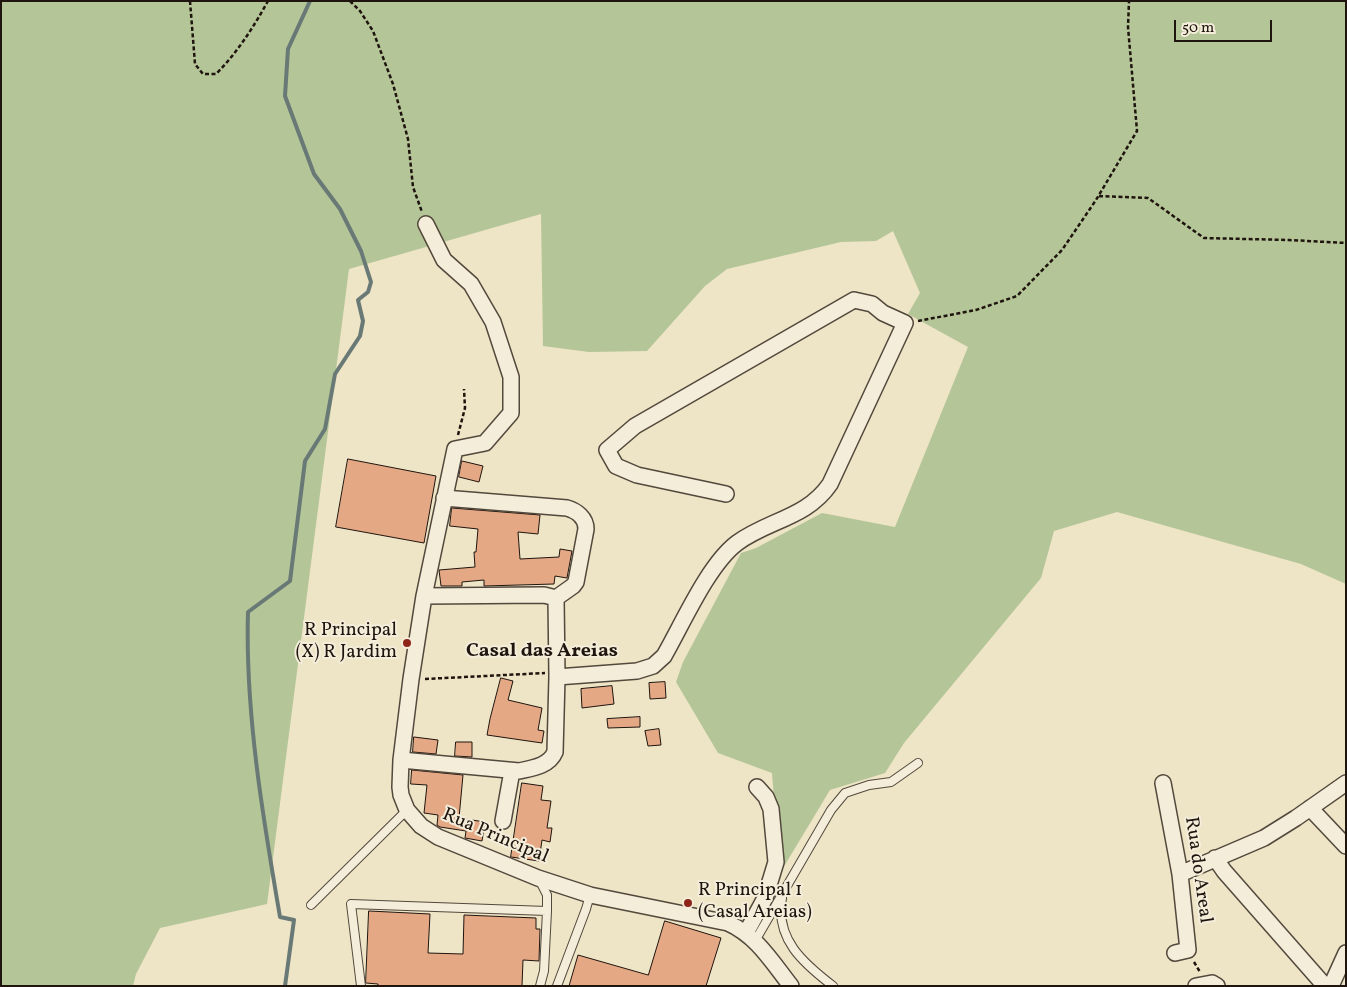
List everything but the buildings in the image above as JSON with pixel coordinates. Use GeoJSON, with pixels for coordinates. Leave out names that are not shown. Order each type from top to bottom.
{"type":"FeatureCollection","features":[{"type":"Feature","properties":{"kind":"street"},"geometry":{"type":"LineString","coordinates":[[426,224],[444,260],[471,284],[493,322],[511,377],[511,413],[486,442],[455,449]]}},
{"type":"Feature","properties":{"kind":"street"},"geometry":{"type":"LineString","coordinates":[[557,677],[637,672],[659,662],[712,572],[730,549],[741,541],[807,507],[825,491],[835,475],[906,323],[883,313],[872,304],[854,300],[635,426],[607,450],[616,466],[637,475],[726,494]]}},
{"type":"Feature","properties":{"kind":"street","name":"Rua Principal"},"geometry":{"type":"LineString","coordinates":[[455,449],[424,596],[411,680],[401,760],[400,787],[407,810],[422,826],[438,837],[538,878],[590,894],[728,923],[751,937],[788,984]]}},
{"type":"Feature","properties":{"kind":"street"},"geometry":{"type":"LineString","coordinates":[[424,596],[544,595],[556,598],[576,582],[586,529],[581,516],[566,508],[444,498]]}},
{"type":"Feature","properties":{"kind":"street"},"geometry":{"type":"LineString","coordinates":[[401,760],[512,771],[535,768],[546,763],[553,756],[555,752],[557,677],[556,598]]}},
{"type":"Feature","properties":{"kind":"street"},"geometry":{"type":"LineString","coordinates":[[503,821],[512,771]]}},
{"type":"Feature","properties":{"kind":"street"},"geometry":{"type":"LineString","coordinates":[[1180,874],[1264,838],[1346,782]]}},
{"type":"Feature","properties":{"kind":"street","name":"Rua do Areal"},"geometry":{"type":"LineString","coordinates":[[1164,783],[1180,874],[1181,951]]}},
{"type":"Feature","properties":{"kind":"street"},"geometry":{"type":"LineString","coordinates":[[751,937],[776,862],[771,809],[758,787]]}},
{"type":"Feature","properties":{"kind":"street"},"geometry":{"type":"LineString","coordinates":[[1310,808],[1346,846]]}},
{"type":"Feature","properties":{"kind":"street"},"geometry":{"type":"LineString","coordinates":[[1215,858],[1224,871],[1325,986]]}},
{"type":"Feature","properties":{"kind":"street"},"geometry":{"type":"LineString","coordinates":[[1330,986],[1346,953]]}},
{"type":"Feature","properties":{"kind":"lane"},"geometry":{"type":"LineString","coordinates":[[751,937],[782,894],[831,810],[845,793],[870,785],[891,782],[918,763]]}},
{"type":"Feature","properties":{"kind":"lane"},"geometry":{"type":"LineString","coordinates":[[311,905],[407,810]]}},
{"type":"Feature","properties":{"kind":"lane"},"geometry":{"type":"LineString","coordinates":[[538,878],[547,895],[544,971],[540,986]]}},
{"type":"Feature","properties":{"kind":"lane"},"geometry":{"type":"LineString","coordinates":[[557,986],[590,894]]}},
{"type":"Feature","properties":{"kind":"lane"},"geometry":{"type":"LineString","coordinates":[[782,894],[780,911],[782,929],[787,939],[803,961],[833,986]]}},
{"type":"Feature","properties":{"kind":"lane"},"geometry":{"type":"LineString","coordinates":[[361,986],[351,904],[547,911]]}},
{"type":"Feature","properties":{"kind":"path"},"geometry":{"type":"LineString","coordinates":[[190,1],[194,64],[203,74],[216,74],[230,60],[254,26],[268,1]]}},
{"type":"Feature","properties":{"kind":"path"},"geometry":{"type":"LineString","coordinates":[[350,1],[360,11],[373,31],[393,84],[408,139],[413,187],[426,224]]}},
{"type":"Feature","properties":{"kind":"path"},"geometry":{"type":"LineString","coordinates":[[906,323],[976,310],[1017,296],[1062,250],[1099,196],[1137,131],[1128,27],[1129,1]]}},
{"type":"Feature","properties":{"kind":"path"},"geometry":{"type":"LineString","coordinates":[[1099,196],[1148,198],[1204,238],[1346,243]]}},
{"type":"Feature","properties":{"kind":"path"},"geometry":{"type":"LineString","coordinates":[[455,449],[465,408],[464,389]]}},
{"type":"Feature","properties":{"kind":"path"},"geometry":{"type":"LineString","coordinates":[[411,680],[544,672],[557,677]]}},
{"type":"Feature","properties":{"kind":"path"},"geometry":{"type":"LineString","coordinates":[[1181,951],[1193,958],[1196,967],[1203,974],[1206,985]]}},
{"type":"Feature","properties":{"kind":"green space"},"geometry":{"type":"Polygon","coordinates":[[[1,1],[1346,1],[1346,584],[1301,564],[1117,512],[1054,531],[1041,578],[904,743],[885,773],[830,790],[780,873],[772,773],[718,753],[676,682],[683,662],[741,553],[756,548],[822,513],[895,527],[968,347],[908,314],[920,293],[893,231],[876,241],[841,242],[727,269],[705,286],[647,351],[589,352],[543,346],[541,214],[349,269],[267,904],[160,928],[136,974],[133,986],[1,986],[1,1]]]}},
{"type":"Feature","properties":{"kind":"waterway"},"geometry":{"type":"LineString","coordinates":[[285,986],[294,920],[280,917],[267,842],[252,726],[249,688],[248,612],[290,581],[305,461],[325,429],[335,374],[360,336],[363,321],[358,300],[368,292],[371,282],[361,251],[340,209],[314,174],[285,96],[288,49],[310,1]]}},
{"type":"Feature","properties":{"kind":"place","name":"R Principal (X) R Jardim"},"geometry":{"type":"Point","coordinates":[407,643]}},
{"type":"Feature","properties":{"kind":"place","name":"R Principal 1 (Casal Areias)"},"geometry":{"type":"Point","coordinates":[688,903]}},
{"type":"Feature","properties":{"kind":"district","name":"Casal das Areias"},"geometry":{"type":"Point","coordinates":[542,652]}}]}
